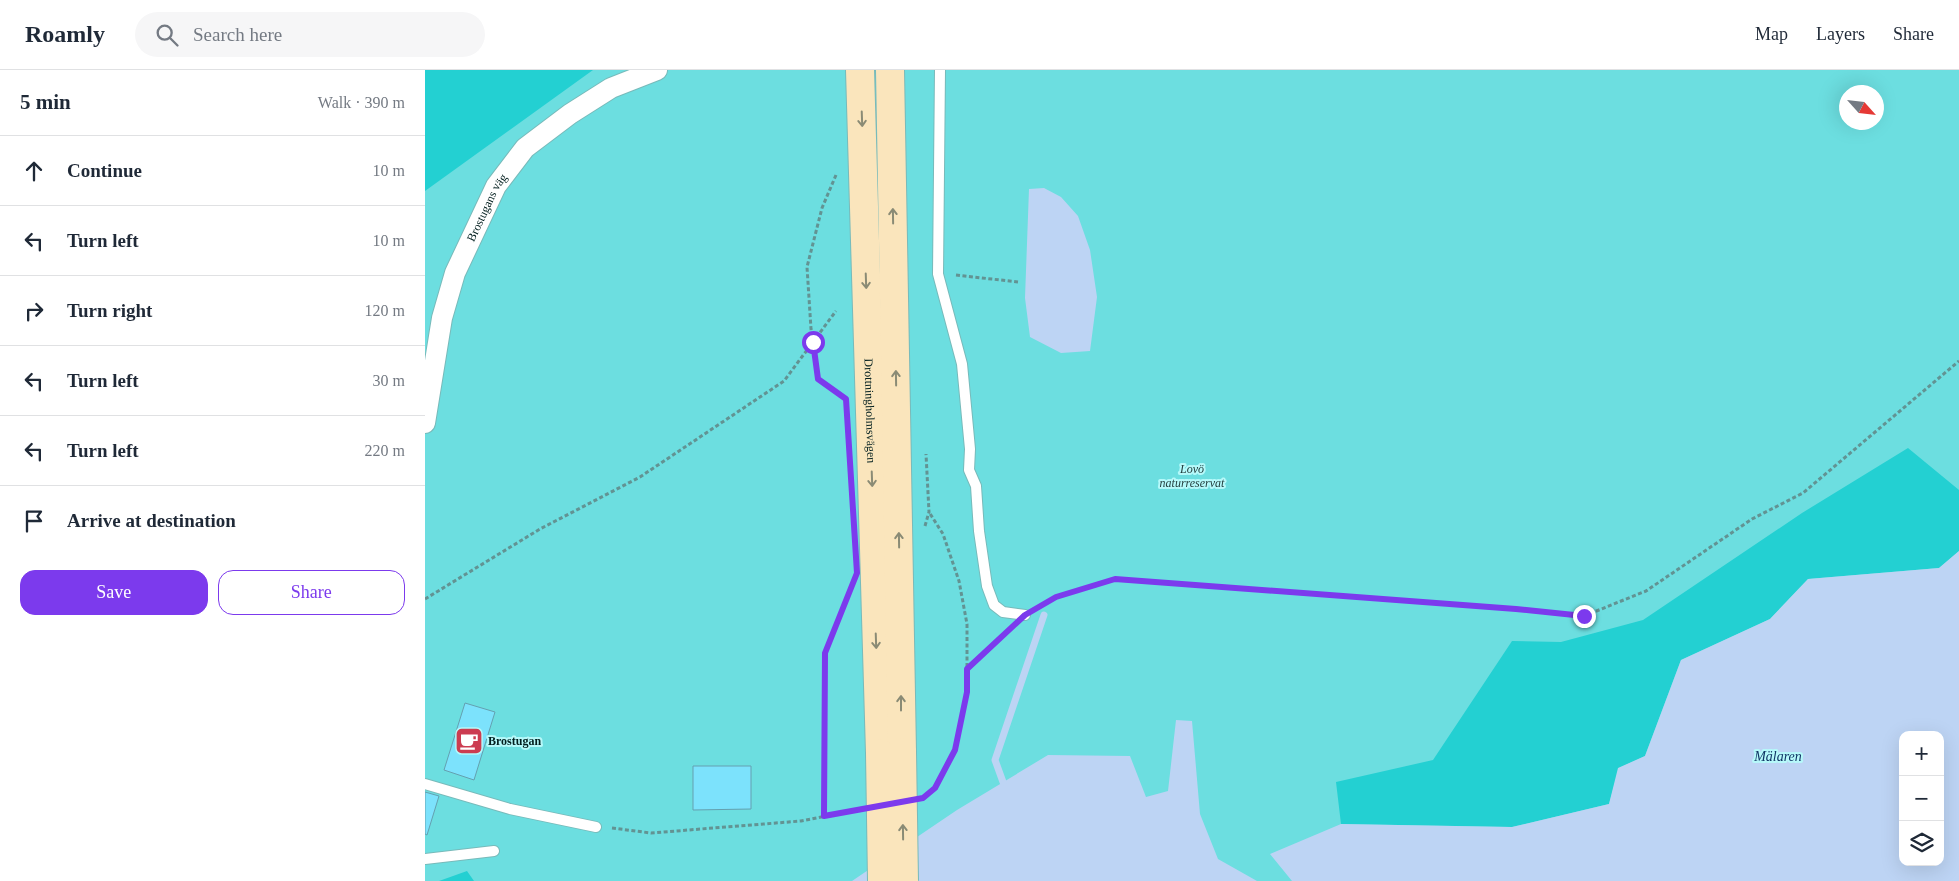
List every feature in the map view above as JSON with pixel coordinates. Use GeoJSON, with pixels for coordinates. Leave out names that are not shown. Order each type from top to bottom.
{"type":"FeatureCollection","features":[{"type":"Feature","properties":{"kind":"main road","name":"Drottningholmsvägen"},"geometry":{"type":"LineString","coordinates":[[860,70],[891,752]]}},
{"type":"Feature","properties":{"kind":"main road","name":"Drottningholmsvägen"},"geometry":{"type":"LineString","coordinates":[[890,70],[891,752]]}},
{"type":"Feature","properties":{"kind":"main road"},"geometry":{"type":"LineString","coordinates":[[882,881],[891,752]]}},
{"type":"Feature","properties":{"kind":"main road"},"geometry":{"type":"LineString","coordinates":[[891,752],[904,881]]}},
{"type":"Feature","properties":{"kind":"street","name":"Brostugans väg"},"geometry":{"type":"LineString","coordinates":[[425,423],[442,318],[455,273],[496,186],[525,148],[570,114],[611,88],[657,70]]}},
{"type":"Feature","properties":{"kind":"lane"},"geometry":{"type":"LineString","coordinates":[[940,70],[938,274],[962,364],[970,449],[969,470],[976,486],[979,531],[987,586],[994,605],[1003,612],[1025,615]]}},
{"type":"Feature","properties":{"kind":"lane"},"geometry":{"type":"LineString","coordinates":[[425,784],[510,809],[596,827]]}},
{"type":"Feature","properties":{"kind":"lane"},"geometry":{"type":"LineString","coordinates":[[425,859],[494,851]]}},
{"type":"Feature","properties":{"kind":"path"},"geometry":{"type":"LineString","coordinates":[[840,167],[822,208],[807,267],[818,379],[846,399]]}},
{"type":"Feature","properties":{"kind":"path"},"geometry":{"type":"LineString","coordinates":[[938,274],[1018,282]]}},
{"type":"Feature","properties":{"kind":"path"},"geometry":{"type":"LineString","coordinates":[[425,599],[540,529],[648,472],[784,381],[836,311]]}},
{"type":"Feature","properties":{"kind":"path"},"geometry":{"type":"LineString","coordinates":[[967,669],[1025,615],[1056,597],[1115,579],[1516,609],[1584,616],[1646,591],[1752,520],[1803,493],[1959,362]]}},
{"type":"Feature","properties":{"kind":"path"},"geometry":{"type":"LineString","coordinates":[[923,798],[935,788],[955,750],[967,692],[967,624],[959,581],[943,534],[929,512],[926,454]]}},
{"type":"Feature","properties":{"kind":"path"},"geometry":{"type":"LineString","coordinates":[[824,816],[825,653],[851,591]]}},
{"type":"Feature","properties":{"kind":"path"},"geometry":{"type":"LineString","coordinates":[[596,827],[651,833],[801,821],[857,810]]}},
{"type":"Feature","properties":{"kind":"green space","name":"Lovö naturreservat"},"geometry":{"type":"Polygon","coordinates":[[[425,70],[1959,70],[1959,881],[425,881],[425,70]]]}},
{"type":"Feature","properties":{"kind":"shaded area"},"geometry":{"type":"Polygon","coordinates":[[[425,70],[593,70],[425,191],[425,70]]]}},
{"type":"Feature","properties":{"kind":"shaded area"},"geometry":{"type":"Polygon","coordinates":[[[1908,448],[1959,490],[1959,551],[1939,568],[1808,579],[1770,619],[1681,660],[1645,756],[1619,768],[1609,804],[1512,827],[1341,824],[1336,782],[1433,760],[1512,641],[1561,642],[1643,620],[1802,513],[1908,448]]]}},
{"type":"Feature","properties":{"kind":"shaded area"},"geometry":{"type":"Polygon","coordinates":[[[467,871],[474,881],[439,881],[467,871]]]}},
{"type":"Feature","properties":{"kind":"water"},"geometry":{"type":"Polygon","coordinates":[[[1044,188],[1061,197],[1078,216],[1090,250],[1097,297],[1090,351],[1061,353],[1030,337],[1025,298],[1029,189],[1044,188]]]}},
{"type":"Feature","properties":{"kind":"water","name":"Mälaren"},"geometry":{"type":"Polygon","coordinates":[[[1959,551],[1959,881],[1292,881],[1270,854],[1341,824],[1512,827],[1609,804],[1618,768],[1645,756],[1681,660],[1770,619],[1808,579],[1939,568],[1959,551]]]}},
{"type":"Feature","properties":{"kind":"water"},"geometry":{"type":"Polygon","coordinates":[[[1176,720],[1192,721],[1200,814],[1218,859],[1257,881],[852,881],[957,810],[1048,755],[1130,756],[1146,797],[1168,791],[1176,720]]]}},
{"type":"Feature","properties":{"kind":"building","name":"Brostugan"},"geometry":{"type":"Polygon","coordinates":[[[465,703],[495,712],[474,780],[444,770],[465,703]]]}},
{"type":"Feature","properties":{"kind":"building"},"geometry":{"type":"Polygon","coordinates":[[[693,766],[751,766],[751,809],[693,810],[693,766]]]}},
{"type":"Feature","properties":{"kind":"building"},"geometry":{"type":"Polygon","coordinates":[[[425,792],[439,796],[427,835],[425,834],[425,792]]]}},
{"type":"Feature","properties":{"kind":"waterway"},"geometry":{"type":"LineString","coordinates":[[1003,782],[995,760],[1044,615]]}},
{"type":"Feature","properties":{"kind":"place","name":"Brostugan"},"geometry":{"type":"Point","coordinates":[469,741]}},
{"type":"Feature","properties":{"kind":"route"},"geometry":{"type":"LineString","coordinates":[[813,342],[818,379],[846,399],[857,573],[825,653],[824,816],[923,798],[935,788],[955,750],[967,692],[967,669],[1025,615],[1056,597],[1115,579],[1516,609],[1584,616]]}}]}
